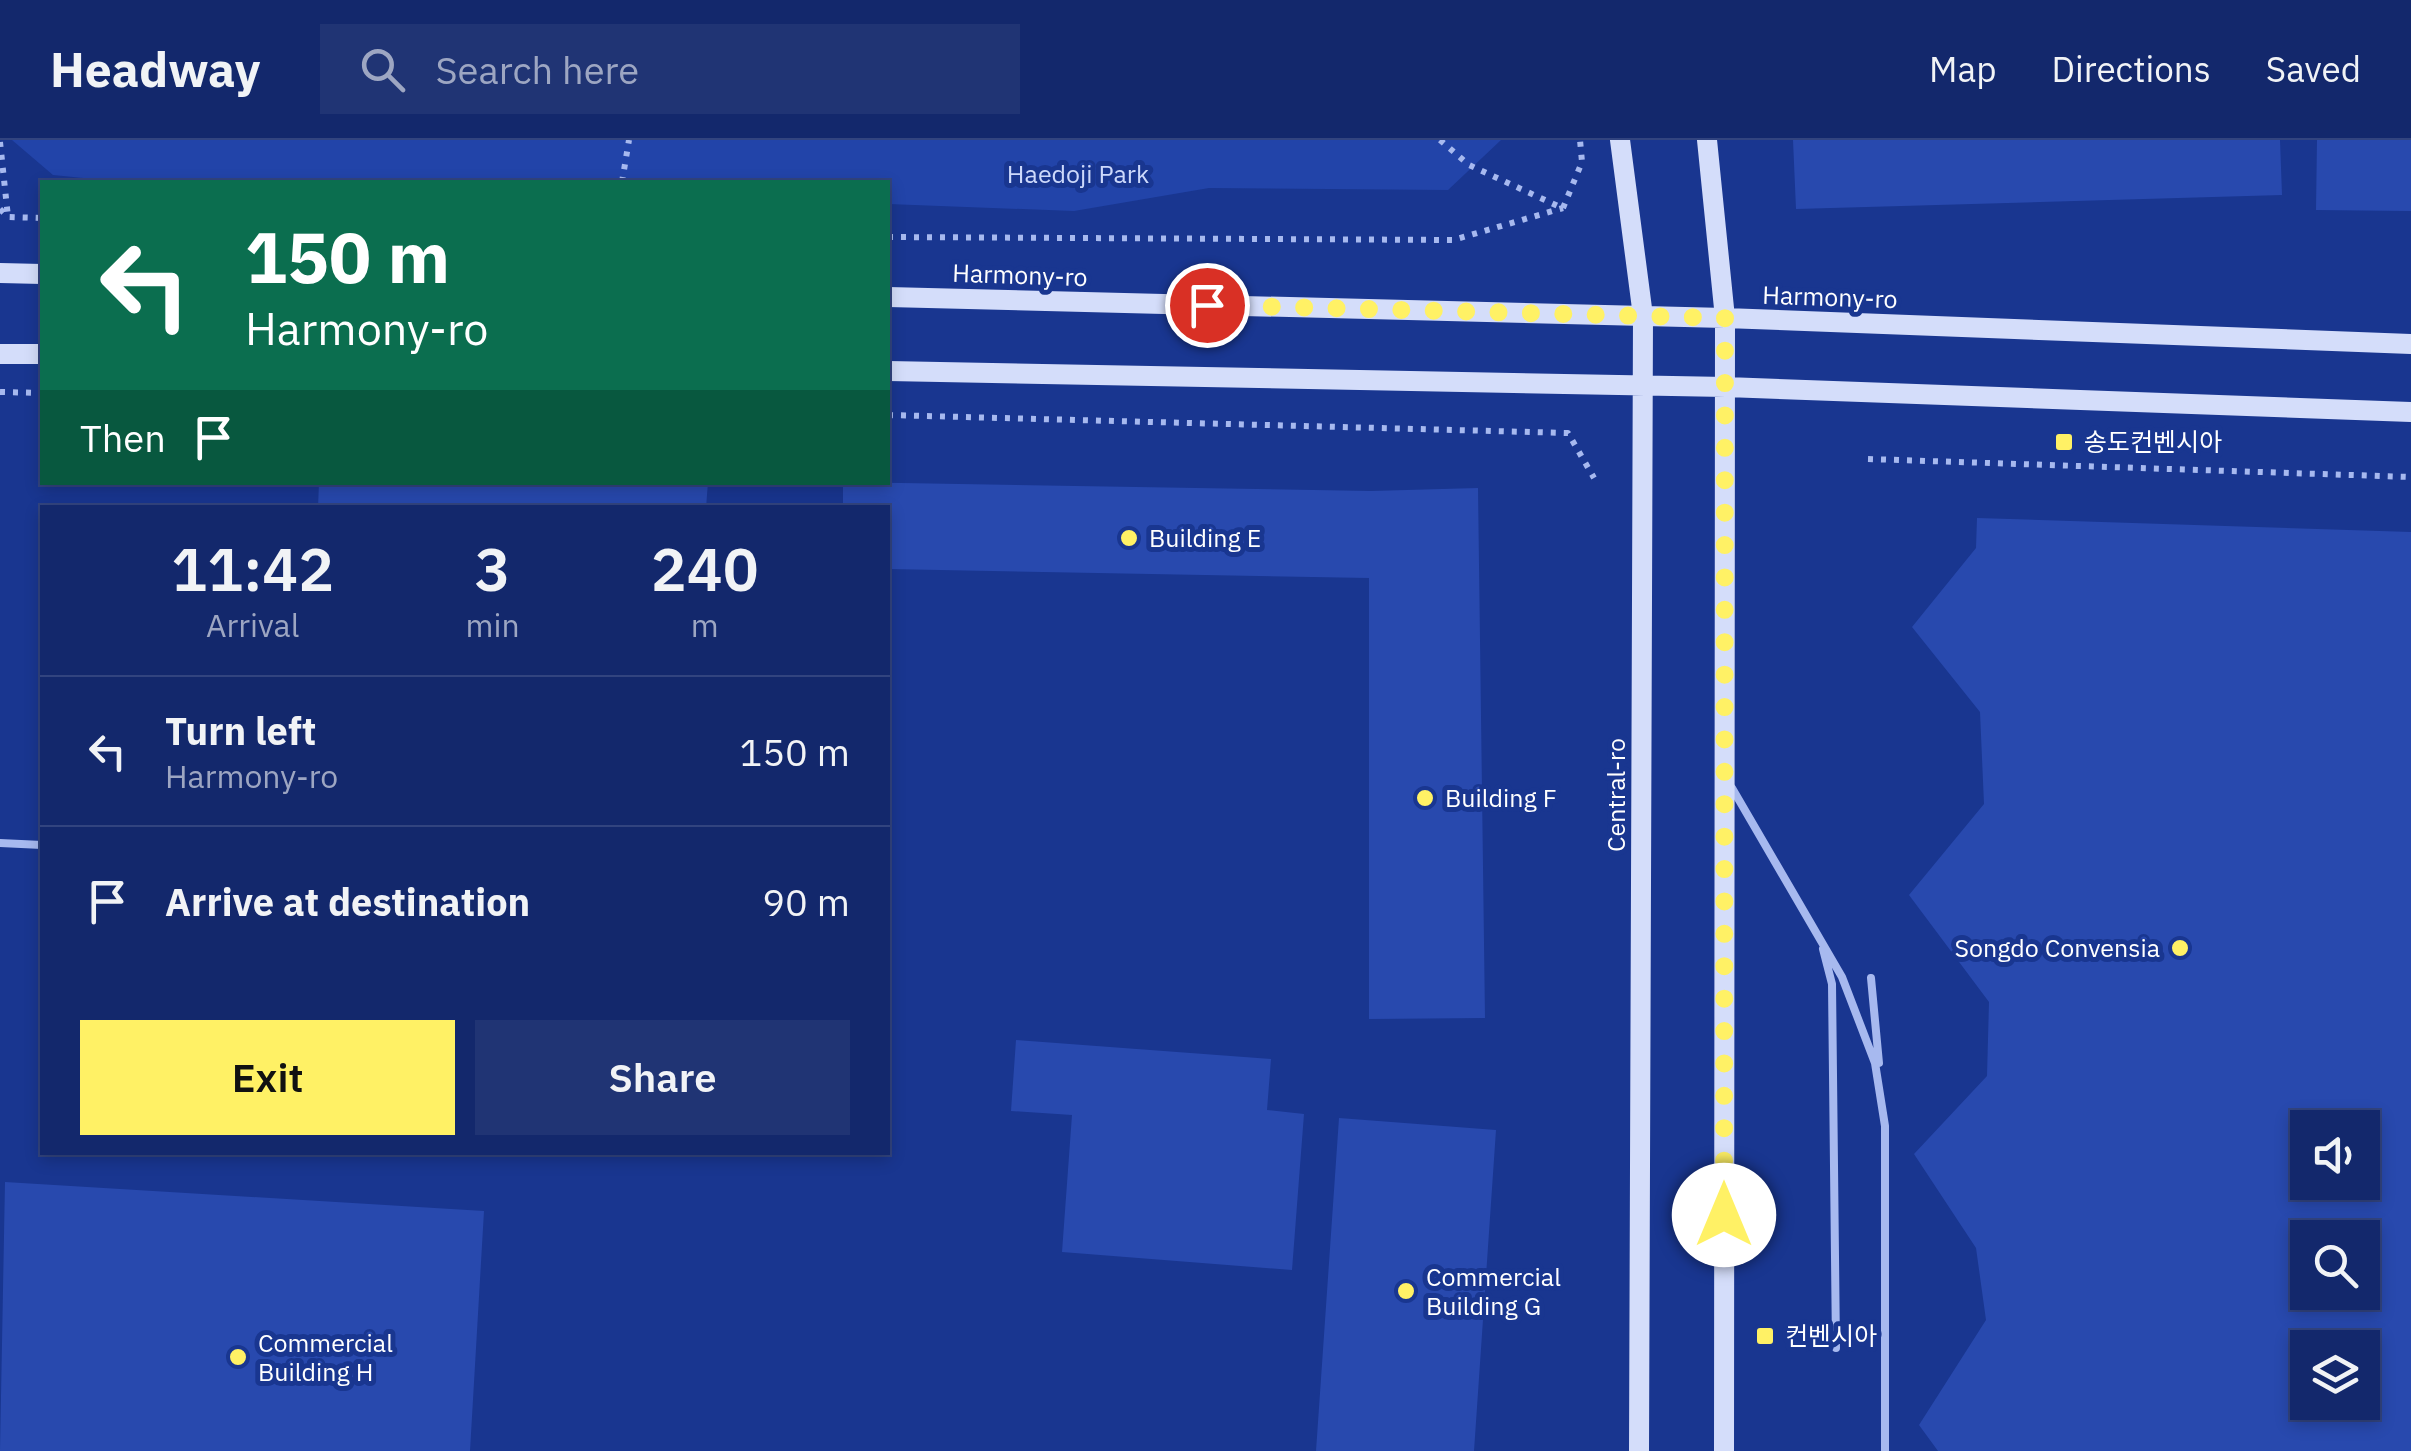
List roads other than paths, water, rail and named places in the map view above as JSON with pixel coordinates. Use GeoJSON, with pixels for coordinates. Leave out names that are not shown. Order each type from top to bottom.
{"type":"FeatureCollection","features":[{"type":"Feature","properties":{"kind":"street","name":"Central-ro"},"geometry":{"type":"LineString","coordinates":[[1620,140],[1643,316],[1638,1451]]}},
{"type":"Feature","properties":{"kind":"street"},"geometry":{"type":"LineString","coordinates":[[1707,140],[1725,318],[1726,387],[1724,1451]]}},
{"type":"Feature","properties":{"kind":"street"},"geometry":{"type":"LineString","coordinates":[[0,273],[40,274]]}},
{"type":"Feature","properties":{"kind":"street","name":"Harmony-ro"},"geometry":{"type":"LineString","coordinates":[[890,296],[1725,318],[2411,344]]}},
{"type":"Feature","properties":{"kind":"street"},"geometry":{"type":"LineString","coordinates":[[0,354],[40,354]]}},
{"type":"Feature","properties":{"kind":"street"},"geometry":{"type":"LineString","coordinates":[[890,371],[1726,387],[2411,412]]}},
{"type":"Feature","properties":{"kind":"lane"},"geometry":{"type":"LineString","coordinates":[[1725,769],[1744,812],[1819,933],[1854,1006],[1882,1098]]}},
{"type":"Feature","properties":{"kind":"lane"},"geometry":{"type":"LineString","coordinates":[[0,843],[40,845]]}},
{"type":"Feature","properties":{"kind":"lane"},"geometry":{"type":"LineString","coordinates":[[1819,933],[1832,984],[1836,1348]]}},
{"type":"Feature","properties":{"kind":"lane"},"geometry":{"type":"LineString","coordinates":[[1872,978],[1882,1098],[1885,1451]]}},
{"type":"Feature","properties":{"kind":"place","name":"송도컨벤시아"},"geometry":{"type":"Point","coordinates":[2064,442]}},
{"type":"Feature","properties":{"kind":"place","name":"Building E"},"geometry":{"type":"Point","coordinates":[1129,538]}},
{"type":"Feature","properties":{"kind":"place","name":"Building F"},"geometry":{"type":"Point","coordinates":[1425,798]}},
{"type":"Feature","properties":{"kind":"place","name":"Songdo Convensia"},"geometry":{"type":"Point","coordinates":[2180,948]}},
{"type":"Feature","properties":{"kind":"place","name":"Commercial Building G"},"geometry":{"type":"Point","coordinates":[1406,1291]}},
{"type":"Feature","properties":{"kind":"place","name":"컨벤시아"},"geometry":{"type":"Point","coordinates":[1765,1336]}},
{"type":"Feature","properties":{"kind":"place","name":"Commercial Building H"},"geometry":{"type":"Point","coordinates":[238,1357]}},
{"type":"Feature","properties":{"kind":"park label","name":"Haedoji Park"},"geometry":{"type":"Point","coordinates":[1078,174]}}]}
